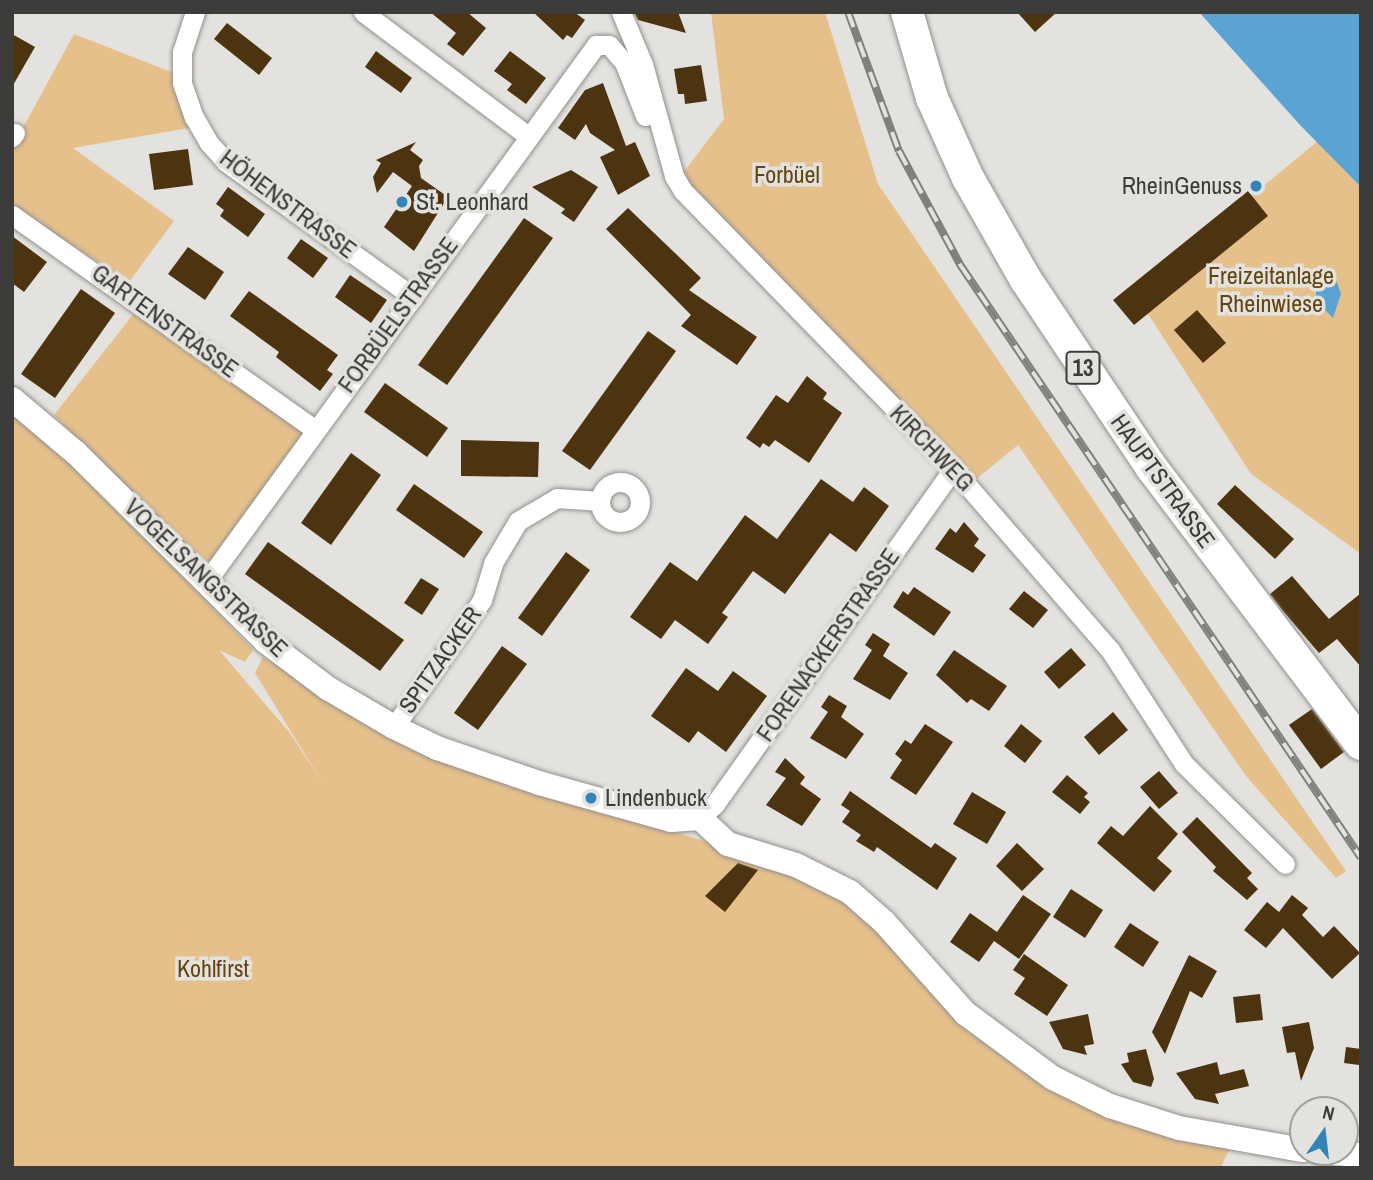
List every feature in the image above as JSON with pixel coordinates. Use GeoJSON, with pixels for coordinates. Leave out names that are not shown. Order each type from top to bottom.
{"type":"FeatureCollection","features":[{"type":"Feature","properties":{"kind":"main road","name":"HAUPTSTRASSE"},"geometry":{"type":"LineString","coordinates":[[906,12],[932,98],[968,178],[1026,280],[1152,468],[1361,744]]}},
{"type":"Feature","properties":{"kind":"street","name":"HÖHENSTRASSE"},"geometry":{"type":"LineString","coordinates":[[195,12],[182,52],[182,83],[194,117],[209,143],[226,162],[413,297]]}},
{"type":"Feature","properties":{"kind":"street"},"geometry":{"type":"LineString","coordinates":[[363,12],[527,135]]}},
{"type":"Feature","properties":{"kind":"street","name":"KIRCHWEG"},"geometry":{"type":"LineString","coordinates":[[621,12],[643,64],[660,135],[674,176],[692,202],[953,469],[1110,650],[1184,764],[1285,864]]}},
{"type":"Feature","properties":{"kind":"street","name":"FORBÜELSTRASSE"},"geometry":{"type":"LineString","coordinates":[[205,582],[587,53],[602,43],[624,62],[648,125],[660,135]]}},
{"type":"Feature","properties":{"kind":"street","name":"GARTENSTRASSE"},"geometry":{"type":"LineString","coordinates":[[12,215],[316,430]]}},
{"type":"Feature","properties":{"kind":"street","name":"VOGELSANGSTRASSE"},"geometry":{"type":"LineString","coordinates":[[12,399],[76,453],[265,641],[329,689],[394,727],[447,751],[540,783],[671,820],[700,818]]}},
{"type":"Feature","properties":{"kind":"street","name":"FORENACKERSTRASSE"},"geometry":{"type":"LineString","coordinates":[[700,818],[715,804],[953,469]]}},
{"type":"Feature","properties":{"kind":"street","name":"SPITZACKER"},"geometry":{"type":"LineString","coordinates":[[394,727],[482,600],[493,563],[518,521],[557,498],[600,501]]}},
{"type":"Feature","properties":{"kind":"street"},"geometry":{"type":"LineString","coordinates":[[700,818],[728,844],[816,873],[860,899],[965,1013],[1053,1077],[1110,1106],[1179,1128],[1289,1148]]}},
{"type":"Feature","properties":{"kind":"green space","name":"Forbüel"},"geometry":{"type":"Polygon","coordinates":[[[711,12],[825,12],[878,184],[1346,871],[1336,878],[1246,776],[1018,445],[974,481],[680,177],[724,119],[711,12]]]}},
{"type":"Feature","properties":{"kind":"green space"},"geometry":{"type":"Polygon","coordinates":[[[74,34],[174,73],[189,128],[73,148],[174,221],[129,282],[12,206],[12,148],[74,34]]]}},
{"type":"Feature","properties":{"kind":"green space","name":"Freizeitanlage Rheinwiese"},"geometry":{"type":"Polygon","coordinates":[[[1318,141],[1361,186],[1361,554],[1251,474],[1134,292],[1318,141]]]}},
{"type":"Feature","properties":{"kind":"green space"},"geometry":{"type":"Polygon","coordinates":[[[135,312],[304,432],[207,570],[54,415],[135,312]]]}},
{"type":"Feature","properties":{"kind":"green space","name":"Kohlfirst"},"geometry":{"type":"Polygon","coordinates":[[[12,409],[69,455],[253,650],[245,662],[219,650],[290,733],[322,782],[255,673],[263,657],[412,747],[800,872],[861,908],[929,987],[1021,1071],[1140,1123],[1232,1145],[1220,1168],[12,1168],[12,409]]]}},
{"type":"Feature","properties":{"kind":"water"},"geometry":{"type":"Polygon","coordinates":[[[1199,12],[1361,12],[1361,187],[1300,125],[1199,12]]]}},
{"type":"Feature","properties":{"kind":"water"},"geometry":{"type":"Polygon","coordinates":[[[1327,271],[1336,280],[1341,294],[1333,318],[1316,301],[1316,280],[1327,271]]]}},
{"type":"Feature","properties":{"kind":"building"},"geometry":{"type":"Polygon","coordinates":[[[430,12],[467,12],[486,28],[463,56],[447,44],[456,33],[430,12]]]}},
{"type":"Feature","properties":{"kind":"building"},"geometry":{"type":"Polygon","coordinates":[[[533,12],[574,12],[585,20],[572,38],[567,35],[563,40],[533,12]]]}},
{"type":"Feature","properties":{"kind":"building"},"geometry":{"type":"Polygon","coordinates":[[[634,12],[678,12],[686,33],[638,20],[634,12]]]}},
{"type":"Feature","properties":{"kind":"building"},"geometry":{"type":"Polygon","coordinates":[[[1017,12],[1057,12],[1035,32],[1017,12]]]}},
{"type":"Feature","properties":{"kind":"building"},"geometry":{"type":"Polygon","coordinates":[[[227,23],[272,58],[259,75],[214,39],[227,23]]]}},
{"type":"Feature","properties":{"kind":"building"},"geometry":{"type":"Polygon","coordinates":[[[12,34],[35,47],[12,87],[12,34]]]}},
{"type":"Feature","properties":{"kind":"building"},"geometry":{"type":"Polygon","coordinates":[[[376,51],[412,78],[401,93],[365,67],[376,51]]]}},
{"type":"Feature","properties":{"kind":"building"},"geometry":{"type":"Polygon","coordinates":[[[510,51],[546,78],[526,104],[507,90],[512,84],[494,71],[510,51]]]}},
{"type":"Feature","properties":{"kind":"building"},"geometry":{"type":"Polygon","coordinates":[[[701,65],[707,101],[685,104],[684,94],[678,94],[674,69],[701,65]]]}},
{"type":"Feature","properties":{"kind":"building"},"geometry":{"type":"Polygon","coordinates":[[[603,83],[626,146],[635,142],[650,176],[618,195],[600,157],[615,150],[590,133],[586,124],[575,140],[558,128],[585,90],[603,83]]]}},
{"type":"Feature","properties":{"kind":"building","name":"St. Leonhard"},"geometry":{"type":"Polygon","coordinates":[[[416,142],[410,150],[423,160],[419,166],[421,178],[448,197],[414,251],[384,227],[412,186],[393,172],[377,193],[373,177],[381,163],[376,160],[416,142]]]}},
{"type":"Feature","properties":{"kind":"building"},"geometry":{"type":"Polygon","coordinates":[[[188,149],[193,185],[154,190],[149,154],[188,149]]]}},
{"type":"Feature","properties":{"kind":"building"},"geometry":{"type":"Polygon","coordinates":[[[571,170],[598,187],[574,222],[561,213],[565,209],[532,187],[571,170]]]}},
{"type":"Feature","properties":{"kind":"building"},"geometry":{"type":"Polygon","coordinates":[[[228,187],[265,214],[248,237],[220,216],[224,210],[216,204],[228,187]]]}},
{"type":"Feature","properties":{"kind":"building"},"geometry":{"type":"Polygon","coordinates":[[[1248,191],[1268,216],[1134,325],[1113,300],[1248,191]]]}},
{"type":"Feature","properties":{"kind":"building"},"geometry":{"type":"Polygon","coordinates":[[[628,208],[701,278],[689,290],[757,337],[737,365],[681,326],[691,315],[606,229],[628,208]]]}},
{"type":"Feature","properties":{"kind":"building"},"geometry":{"type":"Polygon","coordinates":[[[524,218],[553,238],[447,385],[418,365],[524,218]]]}},
{"type":"Feature","properties":{"kind":"building"},"geometry":{"type":"Polygon","coordinates":[[[12,236],[47,262],[24,292],[12,283],[12,236]]]}},
{"type":"Feature","properties":{"kind":"building"},"geometry":{"type":"Polygon","coordinates":[[[301,239],[328,258],[313,278],[287,258],[301,239]]]}},
{"type":"Feature","properties":{"kind":"building"},"geometry":{"type":"Polygon","coordinates":[[[188,247],[224,272],[205,300],[168,274],[188,247]]]}},
{"type":"Feature","properties":{"kind":"building"},"geometry":{"type":"Polygon","coordinates":[[[350,275],[387,300],[371,323],[335,297],[350,275]]]}},
{"type":"Feature","properties":{"kind":"building"},"geometry":{"type":"Polygon","coordinates":[[[81,289],[115,313],[55,398],[21,374],[81,289]]]}},
{"type":"Feature","properties":{"kind":"building"},"geometry":{"type":"Polygon","coordinates":[[[249,291],[338,355],[327,370],[333,374],[320,391],[276,357],[279,352],[230,316],[249,291]]]}},
{"type":"Feature","properties":{"kind":"building"},"geometry":{"type":"Polygon","coordinates":[[[1197,310],[1226,343],[1203,363],[1174,330],[1197,310]]]}},
{"type":"Feature","properties":{"kind":"building"},"geometry":{"type":"Polygon","coordinates":[[[648,331],[676,351],[590,470],[562,451],[648,331]]]}},
{"type":"Feature","properties":{"kind":"building"},"geometry":{"type":"Polygon","coordinates":[[[807,376],[827,393],[823,399],[842,413],[809,463],[775,440],[769,447],[763,443],[760,448],[746,438],[776,395],[788,403],[807,376]]]}},
{"type":"Feature","properties":{"kind":"building"},"geometry":{"type":"Polygon","coordinates":[[[385,383],[448,428],[427,457],[364,412],[385,383]]]}},
{"type":"Feature","properties":{"kind":"building"},"geometry":{"type":"Polygon","coordinates":[[[461,440],[539,442],[538,477],[461,476],[461,440]]]}},
{"type":"Feature","properties":{"kind":"building"},"geometry":{"type":"Polygon","coordinates":[[[351,453],[381,475],[331,545],[301,523],[351,453]]]}},
{"type":"Feature","properties":{"kind":"building"},"geometry":{"type":"Polygon","coordinates":[[[821,479],[853,502],[864,487],[889,506],[856,552],[830,533],[785,594],[753,571],[722,613],[728,617],[708,644],[675,620],[661,639],[630,617],[670,562],[697,581],[745,515],[777,539],[821,479]]]}},
{"type":"Feature","properties":{"kind":"building"},"geometry":{"type":"Polygon","coordinates":[[[414,484],[483,532],[464,558],[396,510],[414,484]]]}},
{"type":"Feature","properties":{"kind":"building"},"geometry":{"type":"Polygon","coordinates":[[[1235,485],[1294,539],[1275,559],[1217,504],[1235,485]]]}},
{"type":"Feature","properties":{"kind":"building"},"geometry":{"type":"Polygon","coordinates":[[[964,522],[979,539],[974,546],[986,555],[973,573],[935,549],[950,528],[956,533],[964,522]]]}},
{"type":"Feature","properties":{"kind":"building"},"geometry":{"type":"Polygon","coordinates":[[[268,542],[404,640],[380,671],[245,574],[268,542]]]}},
{"type":"Feature","properties":{"kind":"building"},"geometry":{"type":"Polygon","coordinates":[[[566,552],[590,570],[542,636],[518,618],[566,552]]]}},
{"type":"Feature","properties":{"kind":"building"},"geometry":{"type":"Polygon","coordinates":[[[1292,576],[1329,619],[1361,593],[1361,667],[1337,639],[1319,653],[1270,594],[1292,576]]]}},
{"type":"Feature","properties":{"kind":"building"},"geometry":{"type":"Polygon","coordinates":[[[421,578],[439,589],[422,615],[404,603],[421,578]]]}},
{"type":"Feature","properties":{"kind":"building"},"geometry":{"type":"Polygon","coordinates":[[[914,587],[951,612],[934,636],[893,607],[903,591],[908,595],[914,587]]]}},
{"type":"Feature","properties":{"kind":"building"},"geometry":{"type":"Polygon","coordinates":[[[1024,591],[1048,610],[1033,628],[1009,609],[1024,591]]]}},
{"type":"Feature","properties":{"kind":"building"},"geometry":{"type":"Polygon","coordinates":[[[873,633],[890,644],[883,656],[908,673],[890,700],[853,679],[872,650],[865,645],[873,633]]]}},
{"type":"Feature","properties":{"kind":"building"},"geometry":{"type":"Polygon","coordinates":[[[502,646],[527,664],[478,730],[454,713],[502,646]]]}},
{"type":"Feature","properties":{"kind":"building"},"geometry":{"type":"Polygon","coordinates":[[[1071,648],[1086,665],[1059,689],[1044,672],[1071,648]]]}},
{"type":"Feature","properties":{"kind":"building"},"geometry":{"type":"Polygon","coordinates":[[[954,650],[1007,686],[989,711],[971,699],[967,703],[936,675],[954,650]]]}},
{"type":"Feature","properties":{"kind":"building"},"geometry":{"type":"Polygon","coordinates":[[[686,668],[718,691],[733,671],[767,696],[726,752],[698,731],[689,743],[651,716],[686,668]]]}},
{"type":"Feature","properties":{"kind":"building"},"geometry":{"type":"Polygon","coordinates":[[[829,695],[847,706],[841,717],[864,734],[846,759],[810,738],[828,712],[821,707],[829,695]]]}},
{"type":"Feature","properties":{"kind":"building"},"geometry":{"type":"Polygon","coordinates":[[[1312,709],[1344,752],[1321,769],[1289,725],[1312,709]]]}},
{"type":"Feature","properties":{"kind":"building"},"geometry":{"type":"Polygon","coordinates":[[[1113,712],[1128,730],[1099,755],[1084,737],[1113,712]]]}},
{"type":"Feature","properties":{"kind":"building"},"geometry":{"type":"Polygon","coordinates":[[[925,724],[953,742],[916,795],[890,778],[902,760],[895,754],[905,740],[911,744],[925,724]]]}},
{"type":"Feature","properties":{"kind":"building"},"geometry":{"type":"Polygon","coordinates":[[[1021,724],[1042,741],[1025,763],[1004,746],[1021,724]]]}},
{"type":"Feature","properties":{"kind":"building"},"geometry":{"type":"Polygon","coordinates":[[[785,758],[805,777],[800,784],[821,799],[802,826],[766,805],[786,778],[775,772],[785,758]]]}},
{"type":"Feature","properties":{"kind":"building"},"geometry":{"type":"Polygon","coordinates":[[[1159,771],[1178,793],[1159,809],[1140,787],[1159,771]]]}},
{"type":"Feature","properties":{"kind":"building"},"geometry":{"type":"Polygon","coordinates":[[[1067,775],[1088,793],[1084,797],[1090,802],[1080,814],[1052,792],[1067,775]]]}},
{"type":"Feature","properties":{"kind":"building"},"geometry":{"type":"Polygon","coordinates":[[[850,791],[931,848],[935,843],[957,858],[937,890],[877,847],[874,852],[856,841],[861,835],[842,822],[850,811],[841,805],[850,791]]]}},
{"type":"Feature","properties":{"kind":"building"},"geometry":{"type":"Polygon","coordinates":[[[972,792],[1006,812],[987,844],[953,824],[972,792]]]}},
{"type":"Feature","properties":{"kind":"building"},"geometry":{"type":"Polygon","coordinates":[[[1150,806],[1178,834],[1157,858],[1172,871],[1154,892],[1097,843],[1111,826],[1123,836],[1150,806]]]}},
{"type":"Feature","properties":{"kind":"building"},"geometry":{"type":"Polygon","coordinates":[[[1197,817],[1252,873],[1247,878],[1258,889],[1247,900],[1213,871],[1216,867],[1182,832],[1197,817]]]}},
{"type":"Feature","properties":{"kind":"building"},"geometry":{"type":"Polygon","coordinates":[[[1017,843],[1044,869],[1022,891],[996,866],[1017,843]]]}},
{"type":"Feature","properties":{"kind":"building"},"geometry":{"type":"Polygon","coordinates":[[[738,863],[758,870],[725,912],[705,896],[738,863]]]}},
{"type":"Feature","properties":{"kind":"building"},"geometry":{"type":"Polygon","coordinates":[[[1071,889],[1103,910],[1085,938],[1053,917],[1071,889]]]}},
{"type":"Feature","properties":{"kind":"building"},"geometry":{"type":"Polygon","coordinates":[[[1023,895],[1051,914],[1019,959],[994,941],[979,962],[950,942],[970,913],[997,932],[1023,895]]]}},
{"type":"Feature","properties":{"kind":"building"},"geometry":{"type":"Polygon","coordinates":[[[1292,895],[1308,908],[1302,915],[1323,937],[1334,926],[1360,953],[1332,979],[1283,928],[1266,948],[1244,930],[1267,902],[1279,912],[1292,895]]]}},
{"type":"Feature","properties":{"kind":"building"},"geometry":{"type":"Polygon","coordinates":[[[1130,923],[1159,942],[1143,967],[1114,947],[1130,923]]]}},
{"type":"Feature","properties":{"kind":"building"},"geometry":{"type":"Polygon","coordinates":[[[1024,954],[1068,985],[1047,1016],[1014,994],[1025,978],[1013,970],[1024,954]]]}},
{"type":"Feature","properties":{"kind":"building"},"geometry":{"type":"Polygon","coordinates":[[[1189,955],[1217,971],[1202,998],[1190,991],[1165,1054],[1152,1032],[1189,955]]]}},
{"type":"Feature","properties":{"kind":"building"},"geometry":{"type":"Polygon","coordinates":[[[1260,994],[1263,1020],[1236,1023],[1233,997],[1260,994]]]}},
{"type":"Feature","properties":{"kind":"building"},"geometry":{"type":"Polygon","coordinates":[[[1088,1014],[1094,1044],[1084,1046],[1087,1055],[1063,1049],[1049,1022],[1088,1014]]]}},
{"type":"Feature","properties":{"kind":"building"},"geometry":{"type":"Polygon","coordinates":[[[1309,1022],[1314,1048],[1301,1081],[1295,1052],[1287,1053],[1282,1027],[1309,1022]]]}},
{"type":"Feature","properties":{"kind":"building"},"geometry":{"type":"Polygon","coordinates":[[[1346,1047],[1361,1049],[1359,1065],[1344,1063],[1346,1047]]]}},
{"type":"Feature","properties":{"kind":"building"},"geometry":{"type":"Polygon","coordinates":[[[1146,1049],[1154,1079],[1151,1087],[1133,1082],[1121,1064],[1129,1062],[1127,1053],[1146,1049]]]}},
{"type":"Feature","properties":{"kind":"building"},"geometry":{"type":"Polygon","coordinates":[[[1217,1062],[1220,1075],[1244,1069],[1249,1086],[1215,1094],[1219,1104],[1195,1099],[1176,1073],[1217,1062]]]}},
{"type":"Feature","properties":{"kind":"railway"},"geometry":{"type":"LineString","coordinates":[[848,12],[899,151],[961,266],[1361,858]]}},
{"type":"Feature","properties":{"kind":"place","name":"RheinGenuss"},"geometry":{"type":"Point","coordinates":[1256,186]}},
{"type":"Feature","properties":{"kind":"place","name":"St. Leonhard"},"geometry":{"type":"Point","coordinates":[402,202]}},
{"type":"Feature","properties":{"kind":"place","name":"Lindenbuck"},"geometry":{"type":"Point","coordinates":[591,798]}}]}
